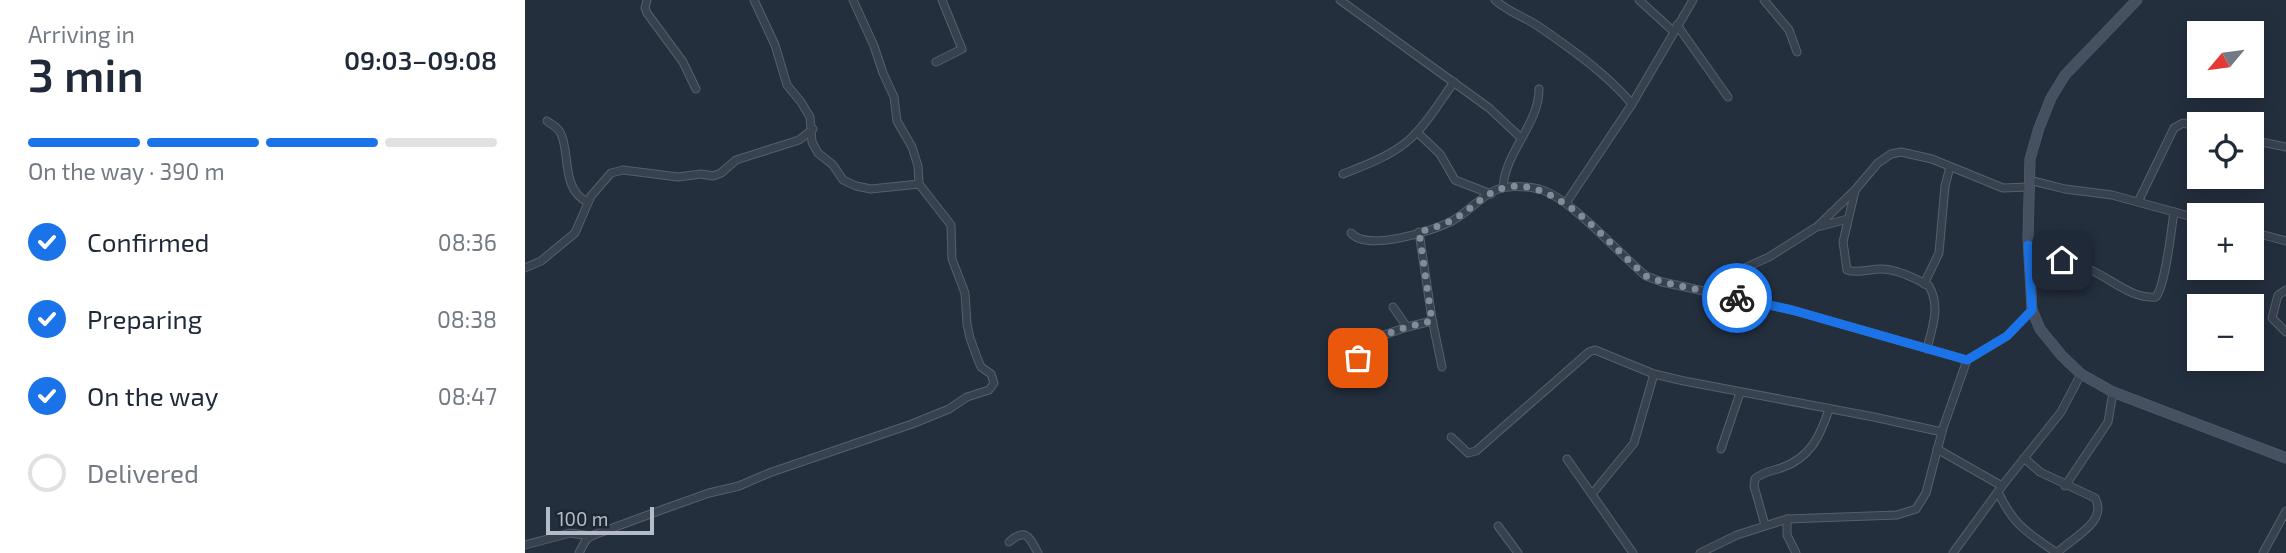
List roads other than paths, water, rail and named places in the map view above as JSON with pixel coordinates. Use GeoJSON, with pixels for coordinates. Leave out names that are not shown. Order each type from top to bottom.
{"type":"FeatureCollection","features":[{"type":"Feature","properties":{"kind":"main road"},"geometry":{"type":"LineString","coordinates":[[2137,0],[2065,75],[2051,98],[2039,128],[2030,159],[2029,184],[2028,245],[2032,310],[2040,330],[2081,374],[2113,392],[2286,458]]}},
{"type":"Feature","properties":{"kind":"street"},"geometry":{"type":"LineString","coordinates":[[646,0],[647,13],[683,62],[696,89]]}},
{"type":"Feature","properties":{"kind":"street"},"geometry":{"type":"LineString","coordinates":[[754,0],[775,45],[787,85],[801,102],[813,130],[812,142],[815,149],[833,165],[843,180],[871,189],[919,184]]}},
{"type":"Feature","properties":{"kind":"street"},"geometry":{"type":"LineString","coordinates":[[579,553],[591,536],[896,430],[949,409],[967,397],[989,390],[994,383],[994,379],[978,360],[967,324],[965,293],[952,259],[951,225],[919,184],[918,166],[909,141],[897,121],[894,97],[853,0]]}},
{"type":"Feature","properties":{"kind":"street"},"geometry":{"type":"LineString","coordinates":[[936,62],[962,49],[941,0]]}},
{"type":"Feature","properties":{"kind":"street"},"geometry":{"type":"LineString","coordinates":[[1340,0],[1489,108],[1520,137]]}},
{"type":"Feature","properties":{"kind":"street"},"geometry":{"type":"LineString","coordinates":[[1495,0],[1505,9],[1537,25],[1569,49],[1622,92],[1632,104]]}},
{"type":"Feature","properties":{"kind":"street"},"geometry":{"type":"LineString","coordinates":[[1639,0],[1675,28],[1728,97]]}},
{"type":"Feature","properties":{"kind":"street"},"geometry":{"type":"LineString","coordinates":[[1566,203],[1632,104],[1693,0]]}},
{"type":"Feature","properties":{"kind":"street"},"geometry":{"type":"LineString","coordinates":[[1764,0],[1789,30],[1797,52]]}},
{"type":"Feature","properties":{"kind":"street"},"geometry":{"type":"LineString","coordinates":[[1343,174],[1401,147],[1417,132],[1454,82]]}},
{"type":"Feature","properties":{"kind":"street"},"geometry":{"type":"LineString","coordinates":[[1503,188],[1506,169],[1535,112],[1539,89]]}},
{"type":"Feature","properties":{"kind":"street"},"geometry":{"type":"LineString","coordinates":[[547,121],[560,132],[565,163],[573,186],[580,197],[588,202]]}},
{"type":"Feature","properties":{"kind":"street"},"geometry":{"type":"LineString","coordinates":[[2138,202],[2174,128],[2187,124]]}},
{"type":"Feature","properties":{"kind":"street"},"geometry":{"type":"LineString","coordinates":[[525,268],[547,257],[575,233],[588,202],[604,179],[617,170],[678,177],[701,174],[713,176],[721,173],[736,160],[799,140],[813,130]]}},
{"type":"Feature","properties":{"kind":"street"},"geometry":{"type":"LineString","coordinates":[[1417,132],[1440,154],[1455,180],[1491,194]]}},
{"type":"Feature","properties":{"kind":"street"},"geometry":{"type":"LineString","coordinates":[[2264,142],[2286,147]]}},
{"type":"Feature","properties":{"kind":"street"},"geometry":{"type":"LineString","coordinates":[[1721,294],[1736,272],[1769,257],[1818,226],[1856,190],[1878,163],[1891,154],[1901,152],[1932,159],[2003,188],[2029,184],[2112,195],[2187,216]]}},
{"type":"Feature","properties":{"kind":"street"},"geometry":{"type":"LineString","coordinates":[[1924,284],[1939,253],[1945,186],[1950,167]]}},
{"type":"Feature","properties":{"kind":"street"},"geometry":{"type":"LineString","coordinates":[[1351,233],[1363,241],[1373,242],[1419,232],[1451,222],[1503,188],[1540,189],[1566,203],[1646,276],[1662,282],[1792,310],[1967,360]]}},
{"type":"Feature","properties":{"kind":"street"},"geometry":{"type":"LineString","coordinates":[[1856,190],[1843,243],[1847,270],[1853,272],[1882,269],[1901,273],[1929,286],[1935,301],[1935,317],[1927,349]]}},
{"type":"Feature","properties":{"kind":"street"},"geometry":{"type":"LineString","coordinates":[[2028,245],[2093,271],[2132,294],[2146,298],[2156,297],[2159,293],[2174,212]]}},
{"type":"Feature","properties":{"kind":"street"},"geometry":{"type":"LineString","coordinates":[[1818,226],[1847,219]]}},
{"type":"Feature","properties":{"kind":"street"},"geometry":{"type":"LineString","coordinates":[[1419,232],[1432,321],[1442,367]]}},
{"type":"Feature","properties":{"kind":"street"},"geometry":{"type":"LineString","coordinates":[[2264,235],[2286,241]]}},
{"type":"Feature","properties":{"kind":"street"},"geometry":{"type":"LineString","coordinates":[[2286,290],[2279,295],[2272,318],[2286,332]]}},
{"type":"Feature","properties":{"kind":"street"},"geometry":{"type":"LineString","coordinates":[[1393,307],[1407,327]]}},
{"type":"Feature","properties":{"kind":"street"},"geometry":{"type":"LineString","coordinates":[[1700,553],[1765,524],[1787,519],[1897,515],[1916,509],[1926,493],[1942,432],[1967,360],[2007,336],[2032,310]]}},
{"type":"Feature","properties":{"kind":"street"},"geometry":{"type":"LineString","coordinates":[[1368,380],[1355,349],[1358,344],[1432,321]]}},
{"type":"Feature","properties":{"kind":"street"},"geometry":{"type":"LineString","coordinates":[[1451,437],[1468,453],[1475,451],[1588,352],[1595,350],[1654,374],[1942,432]]}},
{"type":"Feature","properties":{"kind":"street"},"geometry":{"type":"LineString","coordinates":[[1593,494],[1634,443],[1654,374]]}},
{"type":"Feature","properties":{"kind":"street"},"geometry":{"type":"LineString","coordinates":[[1953,553],[2061,412],[2081,374]]}},
{"type":"Feature","properties":{"kind":"street"},"geometry":{"type":"LineString","coordinates":[[2065,485],[2108,422],[2113,392]]}},
{"type":"Feature","properties":{"kind":"street"},"geometry":{"type":"LineString","coordinates":[[1721,449],[1740,393]]}},
{"type":"Feature","properties":{"kind":"street"},"geometry":{"type":"LineString","coordinates":[[1765,524],[1754,486],[1755,479],[1801,459],[1816,444],[1829,409]]}},
{"type":"Feature","properties":{"kind":"street"},"geometry":{"type":"LineString","coordinates":[[1937,449],[2000,489],[2004,505],[2025,533],[2057,553],[2064,545],[2080,536],[2098,514],[2099,504],[2095,498],[2040,472],[2024,458]]}},
{"type":"Feature","properties":{"kind":"street"},"geometry":{"type":"LineString","coordinates":[[1567,459],[1633,553]]}},
{"type":"Feature","properties":{"kind":"street"},"geometry":{"type":"LineString","coordinates":[[2263,553],[2286,511]]}},
{"type":"Feature","properties":{"kind":"street"},"geometry":{"type":"LineString","coordinates":[[1787,519],[1787,535],[1796,553]]}},
{"type":"Feature","properties":{"kind":"street"},"geometry":{"type":"LineString","coordinates":[[1498,526],[1518,553]]}},
{"type":"Feature","properties":{"kind":"street"},"geometry":{"type":"LineString","coordinates":[[525,545],[576,532],[591,536]]}},
{"type":"Feature","properties":{"kind":"street"},"geometry":{"type":"LineString","coordinates":[[1009,542],[1018,535],[1030,537],[1038,553]]}}]}
